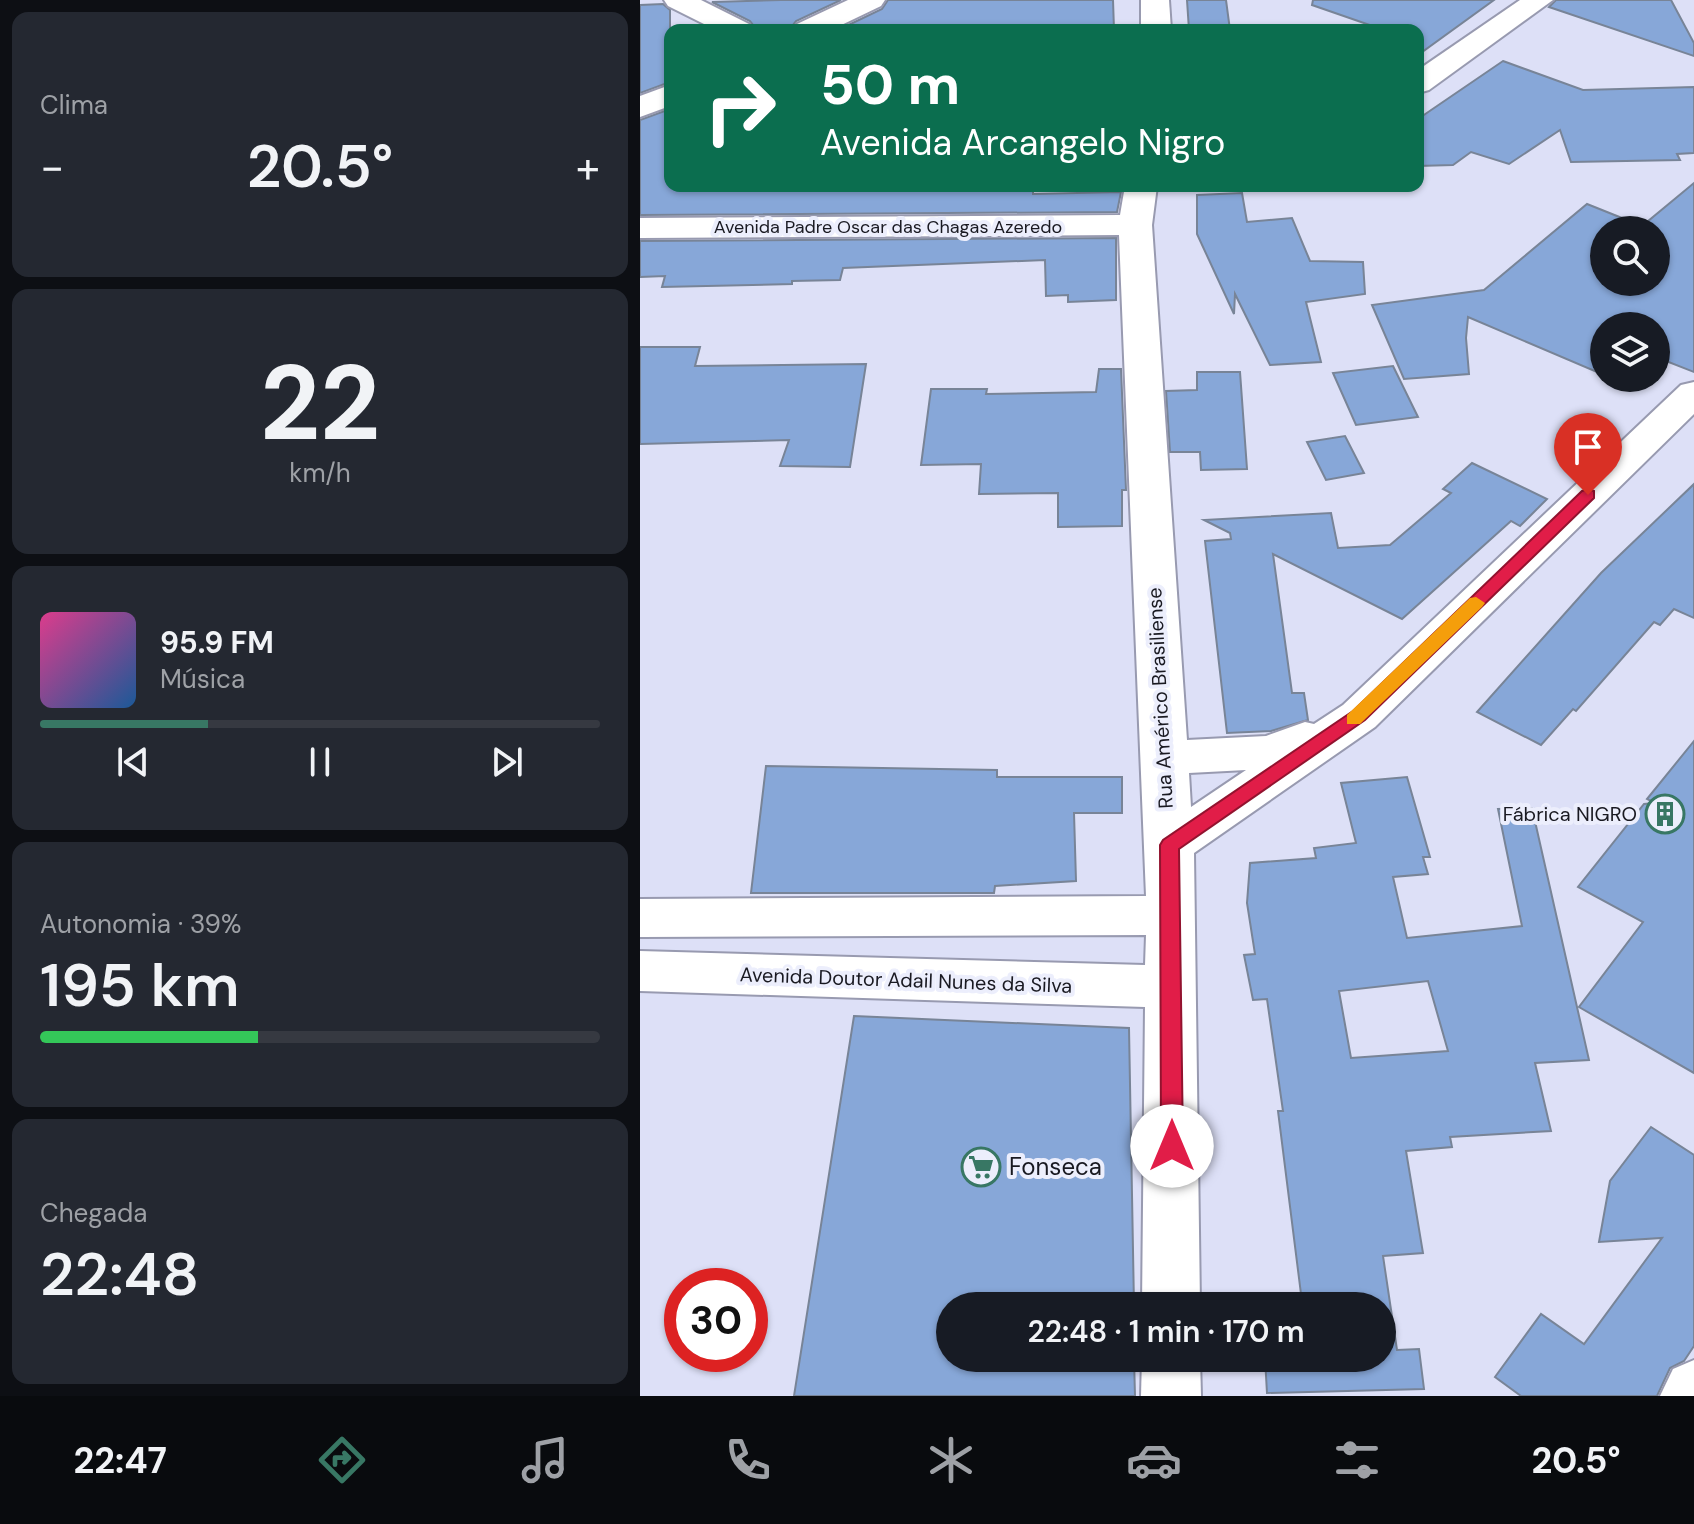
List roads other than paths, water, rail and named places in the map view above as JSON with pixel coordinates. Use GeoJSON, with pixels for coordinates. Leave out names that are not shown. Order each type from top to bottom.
{"type":"FeatureCollection","features":[{"type":"Feature","properties":{"kind":"street"},"geometry":{"type":"LineString","coordinates":[[678,0],[727,24]]}},
{"type":"Feature","properties":{"kind":"street"},"geometry":{"type":"LineString","coordinates":[[820,24],[871,0]]}},
{"type":"Feature","properties":{"kind":"street"},"geometry":{"type":"LineString","coordinates":[[1155,0],[1156,24]]}},
{"type":"Feature","properties":{"kind":"street"},"geometry":{"type":"LineString","coordinates":[[1424,80],[1539,0]]}},
{"type":"Feature","properties":{"kind":"street"},"geometry":{"type":"LineString","coordinates":[[640,108],[664,97]]}},
{"type":"Feature","properties":{"kind":"street"},"geometry":{"type":"LineString","coordinates":[[640,117],[664,116]]}},
{"type":"Feature","properties":{"kind":"street","name":"Rua Américo Brasiliense"},"geometry":{"type":"LineString","coordinates":[[1140,192],[1135,225],[1162,758],[1170,845],[1171,1292]]}},
{"type":"Feature","properties":{"kind":"street","name":"Avenida Padre Oscar das Chagas Azeredo"},"geometry":{"type":"LineString","coordinates":[[640,228],[1135,225]]}},
{"type":"Feature","properties":{"kind":"street"},"geometry":{"type":"LineString","coordinates":[[1170,845],[1359,716],[1694,393]]}},
{"type":"Feature","properties":{"kind":"street"},"geometry":{"type":"LineString","coordinates":[[1162,758],[1271,752],[1359,716]]}},
{"type":"Feature","properties":{"kind":"street"},"geometry":{"type":"LineString","coordinates":[[640,918],[1168,915]]}},
{"type":"Feature","properties":{"kind":"street"},"geometry":{"type":"LineString","coordinates":[[785,974],[796,919]]}},
{"type":"Feature","properties":{"kind":"street","name":"Avenida Doutor Adail Nunes da Silva"},"geometry":{"type":"LineString","coordinates":[[640,971],[1172,987]]}},
{"type":"Feature","properties":{"kind":"street"},"geometry":{"type":"LineString","coordinates":[[1171,1372],[1171,1396]]}},
{"type":"Feature","properties":{"kind":"street"},"geometry":{"type":"LineString","coordinates":[[1690,1396],[1694,1389]]}},
{"type":"Feature","properties":{"kind":"place","name":"Fábrica NIGRO"},"geometry":{"type":"Point","coordinates":[1665,814]}},
{"type":"Feature","properties":{"kind":"place","name":"Fonseca"},"geometry":{"type":"Point","coordinates":[981,1167]}}]}
